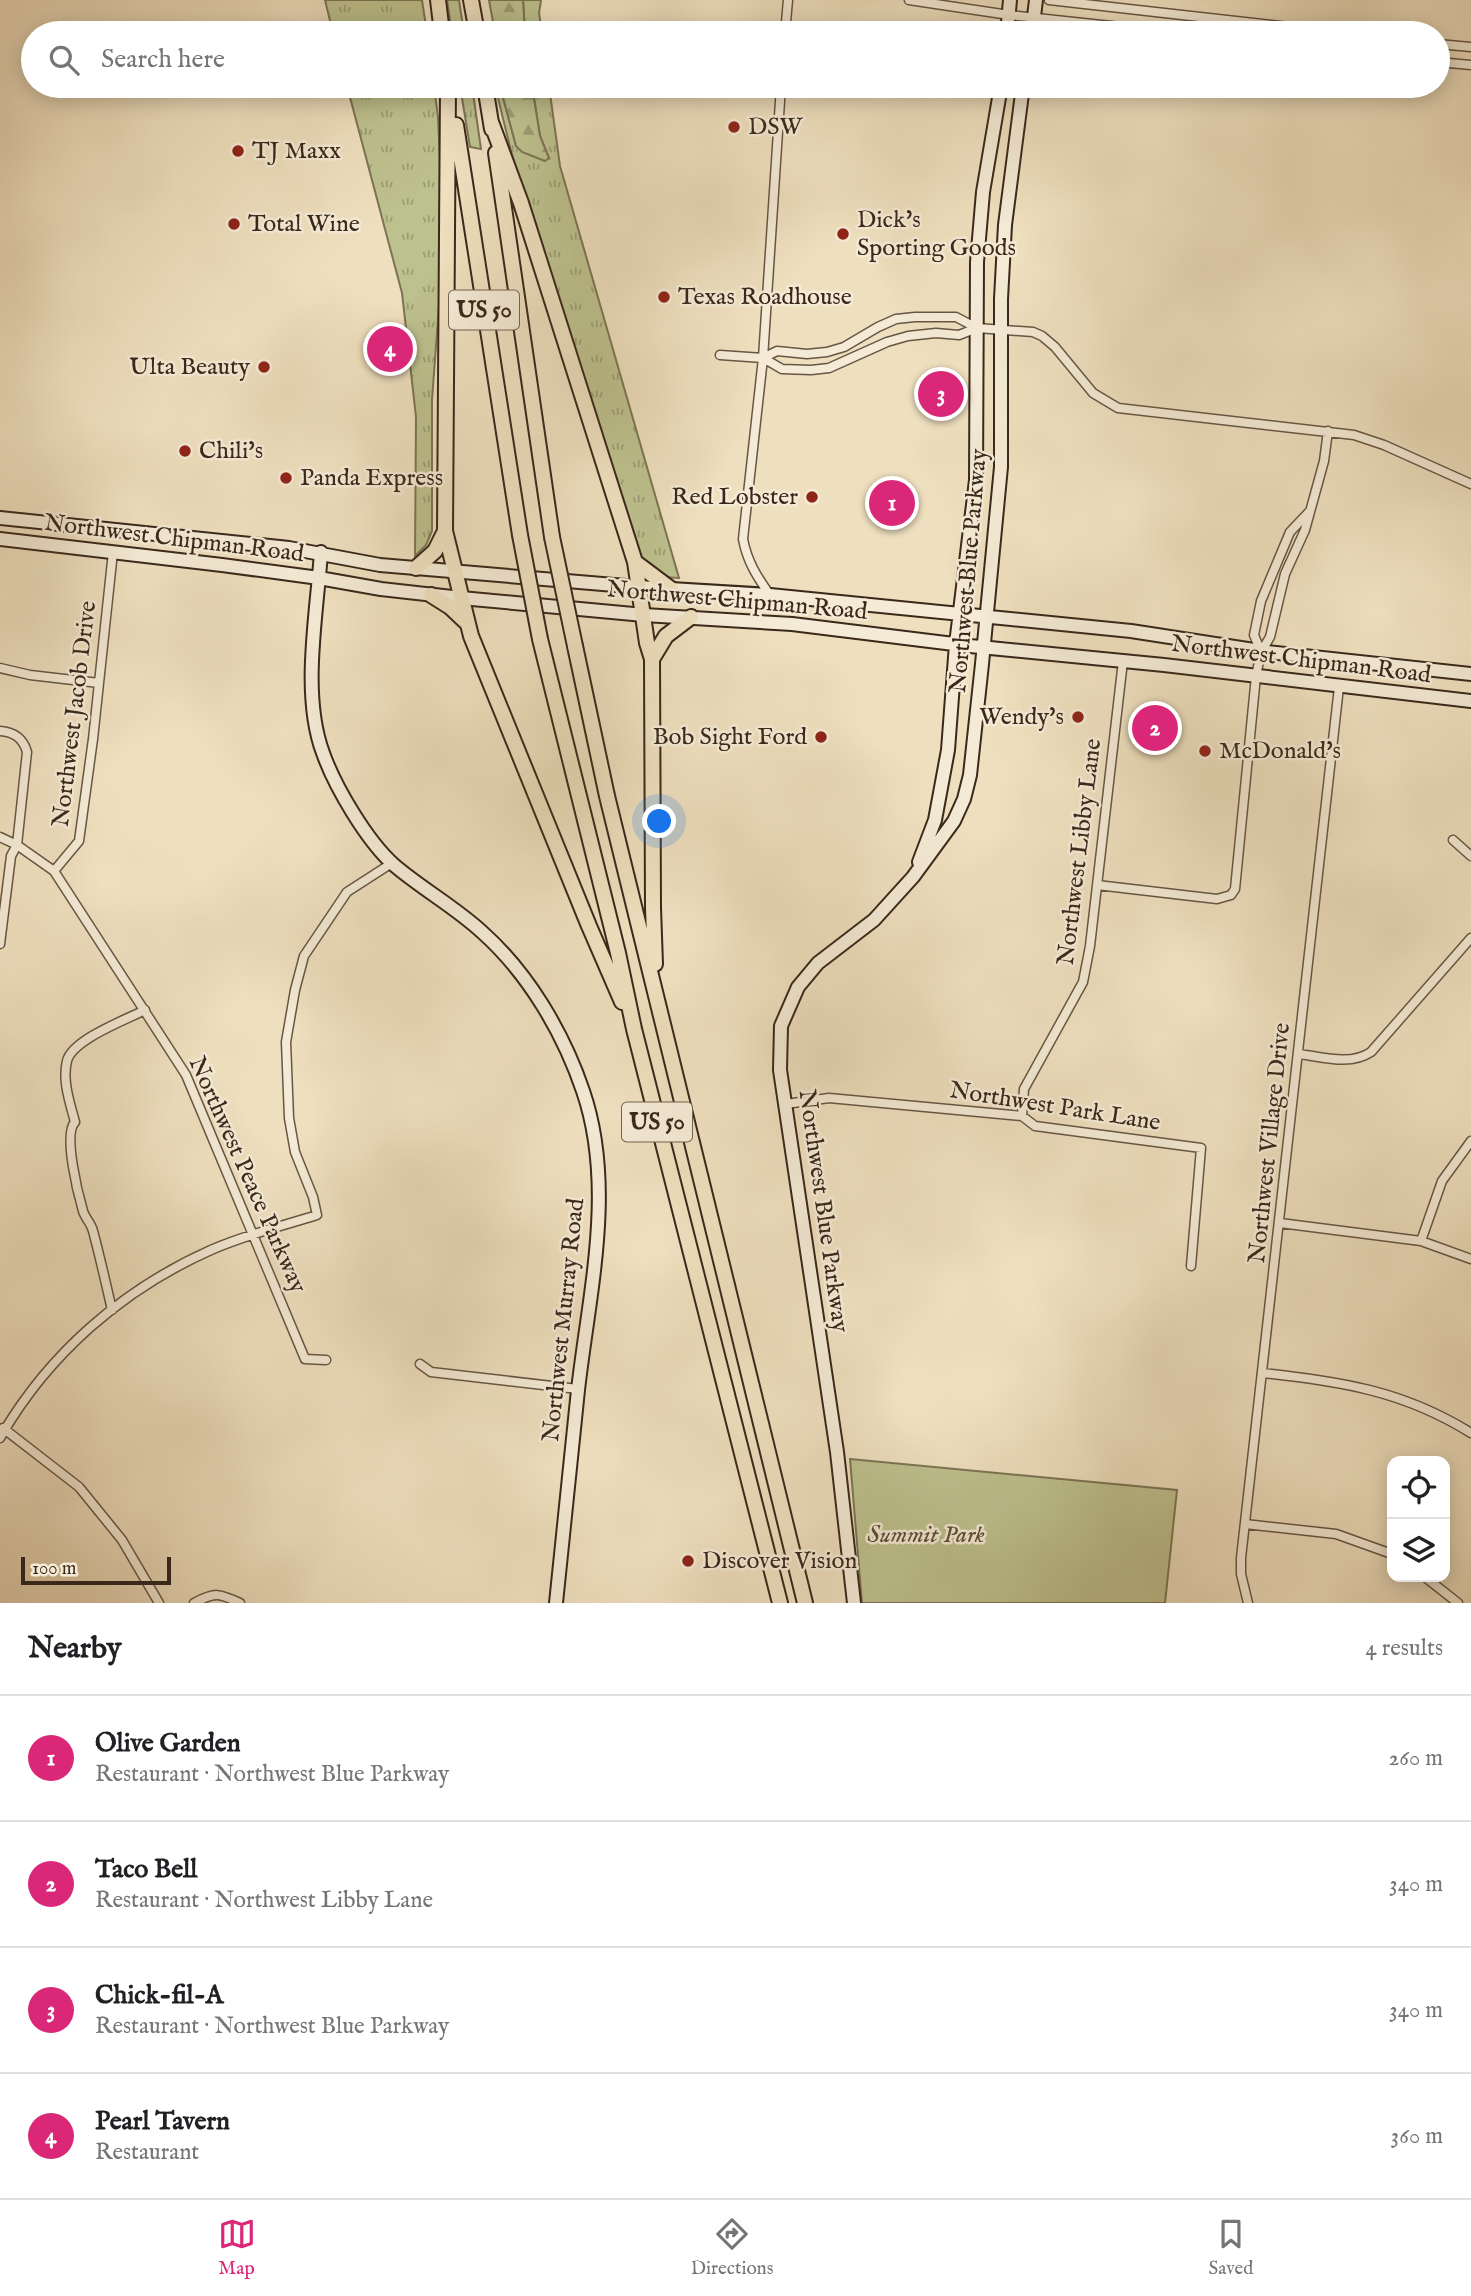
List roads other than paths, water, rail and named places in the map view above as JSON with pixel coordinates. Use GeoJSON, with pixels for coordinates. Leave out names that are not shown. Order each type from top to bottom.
{"type":"FeatureCollection","features":[{"type":"Feature","properties":{"kind":"highway"},"geometry":{"type":"LineString","coordinates":[[438,0],[441,21]]}},
{"type":"Feature","properties":{"kind":"highway"},"geometry":{"type":"LineString","coordinates":[[471,0],[475,21]]}},
{"type":"Feature","properties":{"kind":"highway"},"geometry":{"type":"LineString","coordinates":[[449,98],[446,531],[468,625],[589,926],[634,1029]]}},
{"type":"Feature","properties":{"kind":"highway","name":"US 50"},"geometry":{"type":"LineString","coordinates":[[451,98],[520,535],[540,639],[618,953],[634,1029],[780,1603]]}},
{"type":"Feature","properties":{"kind":"highway","name":"US 50"},"geometry":{"type":"LineString","coordinates":[[487,98],[552,537],[575,646],[607,796],[805,1603]]}},
{"type":"Feature","properties":{"kind":"highway"},"geometry":{"type":"LineString","coordinates":[[491,122],[521,203],[635,562],[647,643],[652,659],[656,994]]}},
{"type":"Feature","properties":{"kind":"highway"},"geometry":{"type":"LineString","coordinates":[[416,568],[435,551],[446,531]]}},
{"type":"Feature","properties":{"kind":"highway"},"geometry":{"type":"LineString","coordinates":[[635,562],[654,579],[671,589]]}},
{"type":"Feature","properties":{"kind":"highway"},"geometry":{"type":"LineString","coordinates":[[431,595],[450,607],[468,625]]}},
{"type":"Feature","properties":{"kind":"highway"},"geometry":{"type":"LineString","coordinates":[[652,659],[666,636],[691,617]]}},
{"type":"Feature","properties":{"kind":"street"},"geometry":{"type":"LineString","coordinates":[[786,21],[788,0]]}},
{"type":"Feature","properties":{"kind":"street"},"geometry":{"type":"LineString","coordinates":[[909,0],[1070,21]]}},
{"type":"Feature","properties":{"kind":"street"},"geometry":{"type":"LineString","coordinates":[[1008,21],[1010,0]]}},
{"type":"Feature","properties":{"kind":"street"},"geometry":{"type":"LineString","coordinates":[[1034,21],[1036,0]]}},
{"type":"Feature","properties":{"kind":"street"},"geometry":{"type":"LineString","coordinates":[[1049,0],[1235,21]]}},
{"type":"Feature","properties":{"kind":"street"},"geometry":{"type":"LineString","coordinates":[[1450,45],[1471,47]]}},
{"type":"Feature","properties":{"kind":"street"},"geometry":{"type":"LineString","coordinates":[[1450,63],[1471,65]]}},
{"type":"Feature","properties":{"kind":"street"},"geometry":{"type":"LineString","coordinates":[[770,595],[746,554],[743,538],[763,358],[780,98]]}},
{"type":"Feature","properties":{"kind":"street","name":"Northwest Blue Parkway"},"geometry":{"type":"LineString","coordinates":[[913,877],[935,820],[948,750],[959,614],[976,480],[977,262],[998,98]]}},
{"type":"Feature","properties":{"kind":"street","name":"Northwest Blue Parkway"},"geometry":{"type":"LineString","coordinates":[[854,1603],[837,1452],[780,1070],[781,1026],[798,987],[818,963],[874,920],[913,877],[954,821],[964,799],[970,775],[1001,467],[1001,330],[1005,226],[1021,98]]}},
{"type":"Feature","properties":{"kind":"street"},"geometry":{"type":"LineString","coordinates":[[763,358],[777,351],[807,354],[827,352],[844,347],[887,323],[915,317],[956,317],[977,328],[1033,332],[1042,336],[1055,347],[1093,393],[1118,408],[1328,430],[1365,437],[1471,484]]}},
{"type":"Feature","properties":{"kind":"street"},"geometry":{"type":"LineString","coordinates":[[720,355],[763,358],[782,369],[811,370],[829,368],[887,342],[908,336],[936,333],[959,335],[977,328]]}},
{"type":"Feature","properties":{"kind":"street"},"geometry":{"type":"LineString","coordinates":[[1097,885],[1217,899],[1231,895],[1237,882],[1256,676],[1261,652],[1270,637],[1285,574],[1305,530],[1324,461],[1328,430]]}},
{"type":"Feature","properties":{"kind":"street"},"geometry":{"type":"LineString","coordinates":[[1261,652],[1254,635],[1261,601],[1290,532],[1309,512]]}},
{"type":"Feature","properties":{"kind":"street","name":"Northwest Chipman Road"},"geometry":{"type":"LineString","coordinates":[[0,518],[321,552],[380,565],[638,587],[770,595],[1131,631],[1261,652],[1471,674]]}},
{"type":"Feature","properties":{"kind":"street"},"geometry":{"type":"LineString","coordinates":[[113,552],[124,542],[152,535]]}},
{"type":"Feature","properties":{"kind":"street","name":"Northwest Chipman Road"},"geometry":{"type":"LineString","coordinates":[[0,539],[319,578],[431,595],[644,615],[792,624],[1471,701]]}},
{"type":"Feature","properties":{"kind":"street","name":"Northwest Jacob Drive"},"geometry":{"type":"LineString","coordinates":[[54,871],[79,841],[113,552]]}},
{"type":"Feature","properties":{"kind":"street","name":"Northwest Murray Road"},"geometry":{"type":"LineString","coordinates":[[321,552],[312,676],[314,716],[323,753],[355,816],[392,863],[480,930],[512,962],[548,1015],[583,1091],[593,1128],[599,1214],[556,1603]]}},
{"type":"Feature","properties":{"kind":"street","name":"Northwest Libby Lane"},"geometry":{"type":"LineString","coordinates":[[1022,1116],[1024,1089],[1083,982],[1123,661]]}},
{"type":"Feature","properties":{"kind":"street"},"geometry":{"type":"LineString","coordinates":[[0,668],[30,675],[99,683]]}},
{"type":"Feature","properties":{"kind":"street","name":"Northwest Village Drive"},"geometry":{"type":"LineString","coordinates":[[1248,1603],[1241,1574],[1245,1524],[1339,687]]}},
{"type":"Feature","properties":{"kind":"street"},"geometry":{"type":"LineString","coordinates":[[0,730],[15,734],[26,745],[27,752],[17,845],[11,856],[0,944]]}},
{"type":"Feature","properties":{"kind":"street","name":"Northwest Peace Parkway"},"geometry":{"type":"LineString","coordinates":[[0,837],[17,845],[54,871],[186,1075],[305,1359],[326,1360]]}},
{"type":"Feature","properties":{"kind":"street"},"geometry":{"type":"LineString","coordinates":[[1452,840],[1471,856]]}},
{"type":"Feature","properties":{"kind":"street"},"geometry":{"type":"LineString","coordinates":[[0,1438],[2,1428],[41,1378],[78,1337],[153,1281],[211,1251],[317,1215],[313,1197],[295,1152],[289,1118],[286,1042],[295,990],[304,956],[347,892],[392,863]]}},
{"type":"Feature","properties":{"kind":"street"},"geometry":{"type":"LineString","coordinates":[[1299,1054],[1346,1060],[1361,1059],[1371,1052],[1471,938]]}},
{"type":"Feature","properties":{"kind":"street"},"geometry":{"type":"LineString","coordinates":[[112,1310],[92,1227],[84,1213],[77,1182],[69,1139],[71,1126],[75,1122],[67,1093],[66,1064],[70,1052],[85,1041],[145,1010]]}},
{"type":"Feature","properties":{"kind":"street","name":"Northwest Park Lane"},"geometry":{"type":"LineString","coordinates":[[786,1104],[830,1098],[1022,1116],[1035,1126],[1201,1149],[1191,1266]]}},
{"type":"Feature","properties":{"kind":"street"},"geometry":{"type":"LineString","coordinates":[[1421,1241],[1441,1181],[1471,1141]]}},
{"type":"Feature","properties":{"kind":"street"},"geometry":{"type":"LineString","coordinates":[[1280,1223],[1421,1241],[1471,1259]]}},
{"type":"Feature","properties":{"kind":"street"},"geometry":{"type":"LineString","coordinates":[[420,1364],[431,1373],[578,1389]]}},
{"type":"Feature","properties":{"kind":"street"},"geometry":{"type":"LineString","coordinates":[[1263,1373],[1342,1383],[1400,1397],[1445,1417],[1471,1433]]}},
{"type":"Feature","properties":{"kind":"street"},"geometry":{"type":"LineString","coordinates":[[2,1428],[79,1488],[122,1540],[159,1603]]}},
{"type":"Feature","properties":{"kind":"street"},"geometry":{"type":"LineString","coordinates":[[1245,1524],[1336,1534],[1387,1552]]}},
{"type":"Feature","properties":{"kind":"street"},"geometry":{"type":"LineString","coordinates":[[1431,1582],[1458,1603]]}},
{"type":"Feature","properties":{"kind":"street"},"geometry":{"type":"LineString","coordinates":[[194,1603],[212,1594],[223,1595],[240,1603]]}},
{"type":"Feature","properties":{"kind":"place","name":"DSW"},"geometry":{"type":"Point","coordinates":[734,127]}},
{"type":"Feature","properties":{"kind":"place","name":"TJ Maxx"},"geometry":{"type":"Point","coordinates":[238,151]}},
{"type":"Feature","properties":{"kind":"place","name":"Total Wine"},"geometry":{"type":"Point","coordinates":[234,224]}},
{"type":"Feature","properties":{"kind":"place","name":"Dick's Sporting Goods"},"geometry":{"type":"Point","coordinates":[843,234]}},
{"type":"Feature","properties":{"kind":"place","name":"Texas Roadhouse"},"geometry":{"type":"Point","coordinates":[664,297]}},
{"type":"Feature","properties":{"kind":"place","name":"Pearl Tavern"},"geometry":{"type":"Point","coordinates":[390,349]}},
{"type":"Feature","properties":{"kind":"place","name":"Ulta Beauty"},"geometry":{"type":"Point","coordinates":[264,367]}},
{"type":"Feature","properties":{"kind":"place","name":"Chick-fil-A"},"geometry":{"type":"Point","coordinates":[941,394]}},
{"type":"Feature","properties":{"kind":"place","name":"Chili's"},"geometry":{"type":"Point","coordinates":[185,451]}},
{"type":"Feature","properties":{"kind":"place","name":"Panda Express"},"geometry":{"type":"Point","coordinates":[286,478]}},
{"type":"Feature","properties":{"kind":"place","name":"Red Lobster"},"geometry":{"type":"Point","coordinates":[812,497]}},
{"type":"Feature","properties":{"kind":"place","name":"Olive Garden"},"geometry":{"type":"Point","coordinates":[892,503]}},
{"type":"Feature","properties":{"kind":"place","name":"Wendy's"},"geometry":{"type":"Point","coordinates":[1078,717]}},
{"type":"Feature","properties":{"kind":"place","name":"Taco Bell"},"geometry":{"type":"Point","coordinates":[1155,728]}},
{"type":"Feature","properties":{"kind":"place","name":"Bob Sight Ford"},"geometry":{"type":"Point","coordinates":[821,737]}},
{"type":"Feature","properties":{"kind":"place","name":"McDonald's"},"geometry":{"type":"Point","coordinates":[1205,751]}},
{"type":"Feature","properties":{"kind":"place","name":"Discover Vision"},"geometry":{"type":"Point","coordinates":[688,1561]}},
{"type":"Feature","properties":{"kind":"park label","name":"Summit Park"},"geometry":{"type":"Point","coordinates":[926,1535]}}]}
